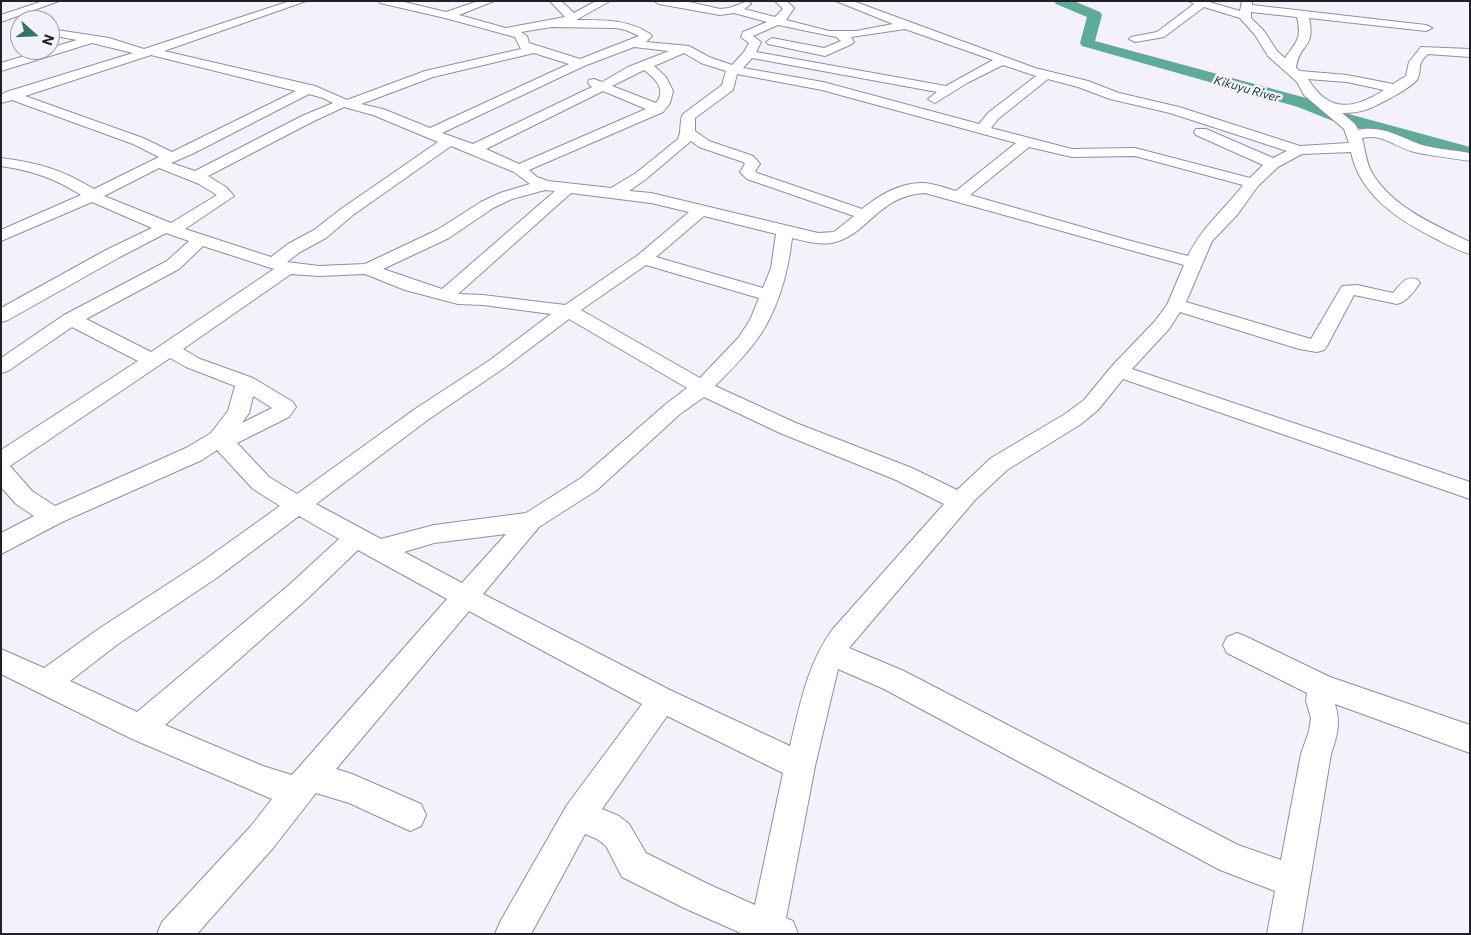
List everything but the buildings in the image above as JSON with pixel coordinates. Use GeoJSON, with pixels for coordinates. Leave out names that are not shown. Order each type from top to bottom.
{"type":"FeatureCollection","features":[{"type":"Feature","properties":{"kind":"street"},"geometry":{"type":"LineString","coordinates":[[2,19],[54,1]]}},
{"type":"Feature","properties":{"kind":"street"},"geometry":{"type":"LineString","coordinates":[[6,97],[301,1]]}},
{"type":"Feature","properties":{"kind":"street"},"geometry":{"type":"LineString","coordinates":[[389,3],[407,1]]}},
{"type":"Feature","properties":{"kind":"street"},"geometry":{"type":"LineString","coordinates":[[448,15],[489,1]]}},
{"type":"Feature","properties":{"kind":"street"},"geometry":{"type":"LineString","coordinates":[[555,1],[565,12],[573,17]]}},
{"type":"Feature","properties":{"kind":"street"},"geometry":{"type":"LineString","coordinates":[[555,24],[605,1]]}},
{"type":"Feature","properties":{"kind":"street"},"geometry":{"type":"LineString","coordinates":[[659,1],[683,4],[712,12],[734,10],[751,1]]}},
{"type":"Feature","properties":{"kind":"street"},"geometry":{"type":"LineString","coordinates":[[747,37],[747,34],[777,21],[789,8],[780,1]]}},
{"type":"Feature","properties":{"kind":"street"},"geometry":{"type":"LineString","coordinates":[[841,1],[864,8],[906,26],[951,40],[1001,61],[1045,75],[1083,84],[1126,99],[1174,110],[1298,150]]}},
{"type":"Feature","properties":{"kind":"street"},"geometry":{"type":"LineString","coordinates":[[1247,7],[1274,1]]}},
{"type":"Feature","properties":{"kind":"street"},"geometry":{"type":"LineString","coordinates":[[1135,40],[1160,35],[1197,2],[1302,13],[1430,30],[1379,11]]}},
{"type":"Feature","properties":{"kind":"street"},"geometry":{"type":"LineString","coordinates":[[389,3],[448,15],[522,36],[523,44],[580,63]]}},
{"type":"Feature","properties":{"kind":"street"},"geometry":{"type":"LineString","coordinates":[[1247,7],[1247,22],[1260,33],[1272,53],[1302,80],[1309,92],[1328,106],[1350,127],[1364,172],[1381,195],[1396,209],[1470,250]]}},
{"type":"Feature","properties":{"kind":"street"},"geometry":{"type":"LineString","coordinates":[[734,10],[829,34],[846,39],[848,42],[824,52],[747,37]]}},
{"type":"Feature","properties":{"kind":"street"},"geometry":{"type":"LineString","coordinates":[[1293,72],[1291,58],[1305,39],[1306,31],[1302,13]]}},
{"type":"Feature","properties":{"kind":"street"},"geometry":{"type":"LineString","coordinates":[[432,133],[559,72],[635,44],[646,36],[645,34],[619,26],[555,24],[506,31]]}},
{"type":"Feature","properties":{"kind":"street"},"geometry":{"type":"LineString","coordinates":[[829,34],[856,34],[906,26]]}},
{"type":"Feature","properties":{"kind":"street"},"geometry":{"type":"LineString","coordinates":[[60,34],[92,39],[328,95],[345,103],[378,112],[449,141],[474,149],[519,169],[532,180],[545,185],[660,200],[812,237],[834,237],[844,233],[865,215],[902,191],[913,188],[925,188],[1045,220],[1136,248],[1193,262]]}},
{"type":"Feature","properties":{"kind":"street"},"geometry":{"type":"LineString","coordinates":[[615,194],[641,176],[684,141],[688,133],[688,117],[728,87],[729,78],[734,70],[749,54],[755,42],[747,37]]}},
{"type":"Feature","properties":{"kind":"street"},"geometry":{"type":"LineString","coordinates":[[1,67],[92,39]]}},
{"type":"Feature","properties":{"kind":"street"},"geometry":{"type":"LineString","coordinates":[[1452,39],[1470,46]]}},
{"type":"Feature","properties":{"kind":"street"},"geometry":{"type":"LineString","coordinates":[[635,44],[685,49],[705,60],[734,70],[823,86],[1072,153],[1135,152],[1253,183]]}},
{"type":"Feature","properties":{"kind":"street"},"geometry":{"type":"LineString","coordinates":[[195,177],[307,119],[345,103],[424,76],[535,49]]}},
{"type":"Feature","properties":{"kind":"street"},"geometry":{"type":"LineString","coordinates":[[474,149],[632,70],[685,49]]}},
{"type":"Feature","properties":{"kind":"street"},"geometry":{"type":"LineString","coordinates":[[1328,106],[1346,110],[1358,108],[1396,89],[1412,78],[1411,70],[1420,53],[1425,50],[1470,53]]}},
{"type":"Feature","properties":{"kind":"street"},"geometry":{"type":"LineString","coordinates":[[749,54],[947,90]]}},
{"type":"Feature","properties":{"kind":"street"},"geometry":{"type":"LineString","coordinates":[[917,111],[929,105],[947,90],[1001,61]]}},
{"type":"Feature","properties":{"kind":"street"},"geometry":{"type":"LineString","coordinates":[[519,169],[658,109],[664,104],[667,89],[665,84],[646,65]]}},
{"type":"Feature","properties":{"kind":"street"},"geometry":{"type":"LineString","coordinates":[[559,72],[587,80],[658,109]]}},
{"type":"Feature","properties":{"kind":"street"},"geometry":{"type":"LineString","coordinates":[[1293,72],[1363,81],[1396,89]]}},
{"type":"Feature","properties":{"kind":"street"},"geometry":{"type":"LineString","coordinates":[[982,130],[993,116],[1045,75]]}},
{"type":"Feature","properties":{"kind":"street"},"geometry":{"type":"LineString","coordinates":[[1,236],[94,195],[310,90]]}},
{"type":"Feature","properties":{"kind":"street"},"geometry":{"type":"LineString","coordinates":[[1,316],[114,253],[169,229],[225,198],[225,194],[219,189],[164,160],[138,141],[6,97]]}},
{"type":"Feature","properties":{"kind":"street"},"geometry":{"type":"LineString","coordinates":[[1126,99],[1147,112],[1213,137],[1273,164]]}},
{"type":"Feature","properties":{"kind":"street"},"geometry":{"type":"LineString","coordinates":[[578,816],[604,826],[618,836],[628,859],[634,865],[772,932],[800,766],[822,673],[831,653],[841,638],[960,502],[999,464],[1073,419],[1091,405],[1119,371],[1162,325],[1176,305],[1193,262],[1212,230],[1230,212],[1253,183],[1273,164],[1298,150],[1355,141],[1369,132],[1396,138],[1416,148],[1470,157]]}},
{"type":"Feature","properties":{"kind":"street"},"geometry":{"type":"LineString","coordinates":[[688,133],[704,144],[748,159],[753,164],[747,172],[752,176],[865,215]]}},
{"type":"Feature","properties":{"kind":"street"},"geometry":{"type":"LineString","coordinates":[[1,461],[161,355],[280,266],[294,248],[320,234],[347,212],[449,141]]}},
{"type":"Feature","properties":{"kind":"street"},"geometry":{"type":"LineString","coordinates":[[959,196],[1027,141]]}},
{"type":"Feature","properties":{"kind":"street"},"geometry":{"type":"LineString","coordinates":[[1,162],[33,167],[65,178],[94,195],[169,229],[200,240],[280,266],[335,271],[367,269],[381,264],[443,234],[506,196],[545,185]]}},
{"type":"Feature","properties":{"kind":"street"},"geometry":{"type":"LineString","coordinates":[[445,296],[566,188]]}},
{"type":"Feature","properties":{"kind":"street"},"geometry":{"type":"LineString","coordinates":[[45,683],[109,636],[209,570],[422,414],[497,364],[569,310],[644,259],[700,210]]}},
{"type":"Feature","properties":{"kind":"street"},"geometry":{"type":"LineString","coordinates":[[174,934],[262,837],[303,784],[530,521],[588,484],[618,460],[673,409],[702,388],[746,340],[759,320],[780,268],[785,230]]}},
{"type":"Feature","properties":{"kind":"street"},"geometry":{"type":"LineString","coordinates":[[1,366],[71,320],[173,265],[200,240]]}},
{"type":"Feature","properties":{"kind":"street"},"geometry":{"type":"LineString","coordinates":[[644,259],[769,295]]}},
{"type":"Feature","properties":{"kind":"street"},"geometry":{"type":"LineString","coordinates":[[367,269],[411,286],[458,299],[569,310],[702,388],[788,428],[904,474],[960,502]]}},
{"type":"Feature","properties":{"kind":"street"},"geometry":{"type":"LineString","coordinates":[[1176,305],[1306,345],[1317,346],[1348,290],[1357,290],[1397,300],[1411,283]]}},
{"type":"Feature","properties":{"kind":"street"},"geometry":{"type":"LineString","coordinates":[[1,545],[54,516],[90,502],[194,454],[286,407],[246,383],[193,362],[161,355],[71,320]]}},
{"type":"Feature","properties":{"kind":"street"},"geometry":{"type":"LineString","coordinates":[[1119,371],[1470,491]]}},
{"type":"Feature","properties":{"kind":"street"},"geometry":{"type":"LineString","coordinates":[[221,440],[238,413],[246,383]]}},
{"type":"Feature","properties":{"kind":"street"},"geometry":{"type":"LineString","coordinates":[[221,440],[261,482],[297,504],[464,598],[662,700],[800,766]]}},
{"type":"Feature","properties":{"kind":"street"},"geometry":{"type":"LineString","coordinates":[[1,470],[22,498],[54,516]]}},
{"type":"Feature","properties":{"kind":"street"},"geometry":{"type":"LineString","coordinates":[[379,549],[434,534],[530,521]]}},
{"type":"Feature","properties":{"kind":"street"},"geometry":{"type":"LineString","coordinates":[[140,728],[298,592],[356,537]]}},
{"type":"Feature","properties":{"kind":"street"},"geometry":{"type":"LineString","coordinates":[[1237,645],[1322,687],[1470,739]]}},
{"type":"Feature","properties":{"kind":"street"},"geometry":{"type":"LineString","coordinates":[[831,653],[894,680],[1231,859],[1293,881]]}},
{"type":"Feature","properties":{"kind":"street"},"geometry":{"type":"LineString","coordinates":[[1,661],[140,728],[261,780],[352,789],[410,815]]}},
{"type":"Feature","properties":{"kind":"street"},"geometry":{"type":"LineString","coordinates":[[1284,934],[1316,754],[1324,731],[1325,718],[1320,701],[1322,687]]}},
{"type":"Feature","properties":{"kind":"street"},"geometry":{"type":"LineString","coordinates":[[512,934],[578,816],[662,700]]}},
{"type":"Feature","properties":{"kind":"waterway","name":"Kikuyu River"},"geometry":{"type":"LineString","coordinates":[[1061,1],[1095,15],[1087,43],[1304,103],[1339,117],[1470,153]]}}]}
